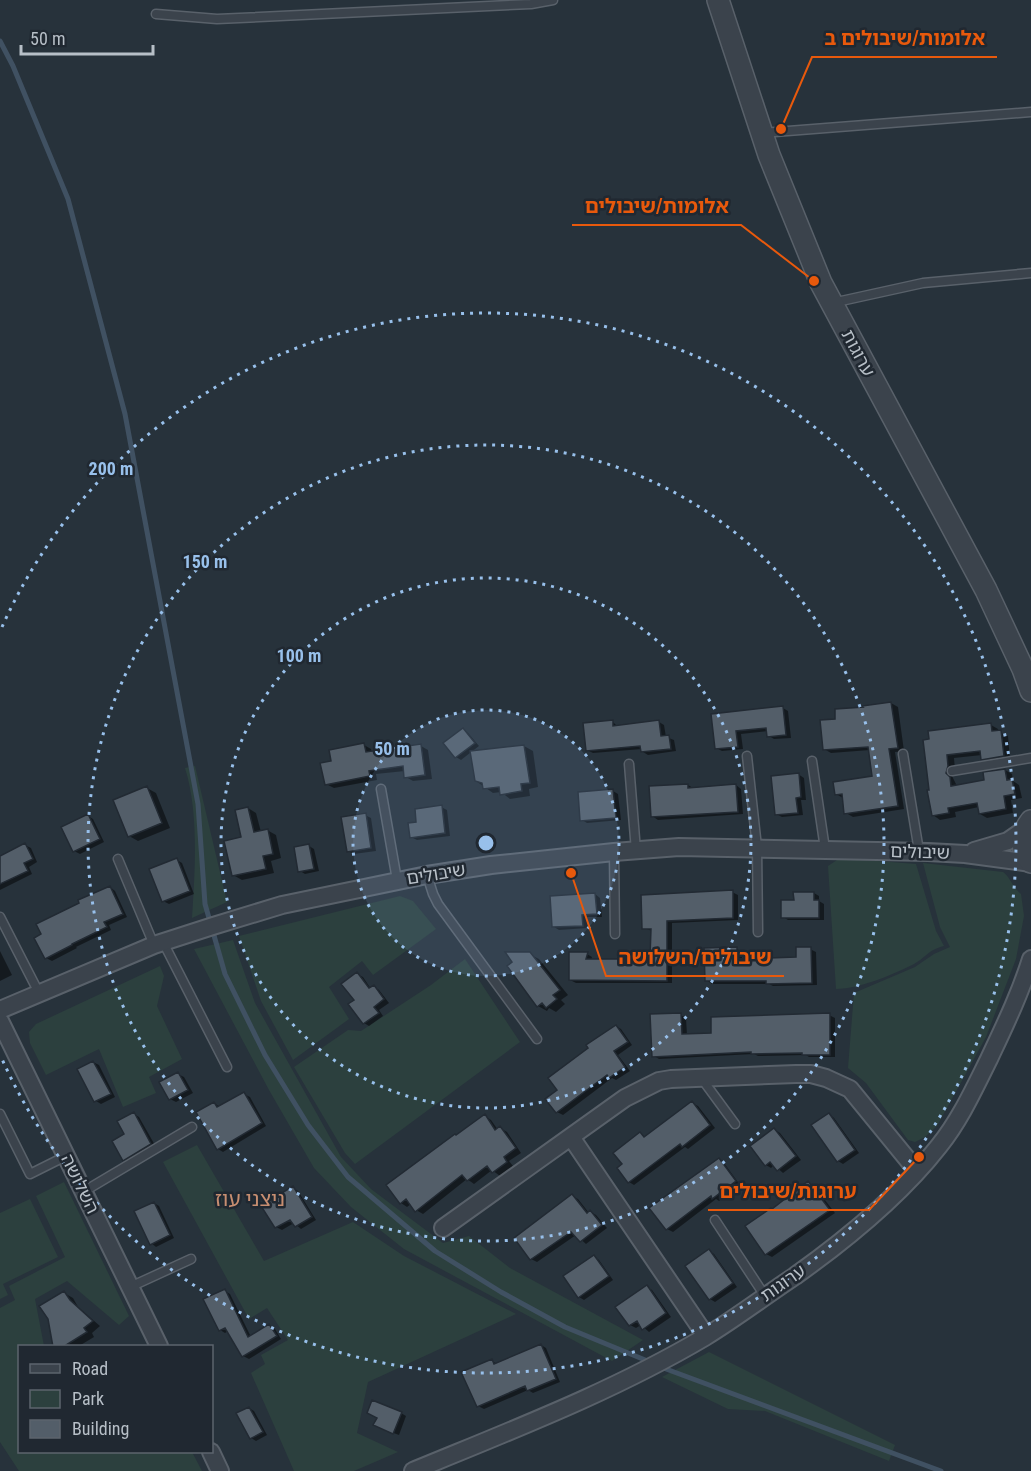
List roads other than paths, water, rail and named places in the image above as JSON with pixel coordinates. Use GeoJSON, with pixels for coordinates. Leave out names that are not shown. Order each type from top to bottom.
{"type":"FeatureCollection","features":[{"type":"Feature","properties":{"kind":"street","name":"ערוגות"},"geometry":{"type":"LineString","coordinates":[[718,0],[761,133],[831,303],[986,590],[1031,691]]}},
{"type":"Feature","properties":{"kind":"street","name":"שיבולים"},"geometry":{"type":"LineString","coordinates":[[964,854],[997,846],[1018,835],[1028,825]]}},
{"type":"Feature","properties":{"kind":"street"},"geometry":{"type":"LineString","coordinates":[[1028,825],[1023,839],[1024,851],[1031,863]]}},
{"type":"Feature","properties":{"kind":"street","name":"שיבולים"},"geometry":{"type":"LineString","coordinates":[[0,1010],[158,944],[282,905],[397,880],[491,865],[679,847],[919,851],[964,854],[1031,863]]}},
{"type":"Feature","properties":{"kind":"street","name":"ערוגות"},"geometry":{"type":"LineString","coordinates":[[413,1471],[599,1393],[706,1336],[846,1238],[917,1171],[952,1127],[975,1088],[1011,1014],[1031,959]]}},
{"type":"Feature","properties":{"kind":"street","name":"השלושה"},"geometry":{"type":"LineString","coordinates":[[0,1021],[158,1345]]}},
{"type":"Feature","properties":{"kind":"street"},"geometry":{"type":"LineString","coordinates":[[443,1228],[625,1098],[659,1081],[701,1077],[811,1074],[839,1082],[850,1089],[863,1103],[917,1171]]}},
{"type":"Feature","properties":{"kind":"street"},"geometry":{"type":"LineString","coordinates":[[571,1137],[706,1336]]}},
{"type":"Feature","properties":{"kind":"street"},"geometry":{"type":"LineString","coordinates":[[211,1453],[220,1471]]}},
{"type":"Feature","properties":{"kind":"lane"},"geometry":{"type":"LineString","coordinates":[[156,14],[217,19],[531,4],[554,0]]}},
{"type":"Feature","properties":{"kind":"lane"},"geometry":{"type":"LineString","coordinates":[[761,133],[1031,112]]}},
{"type":"Feature","properties":{"kind":"lane"},"geometry":{"type":"LineString","coordinates":[[831,303],[922,283],[1031,273]]}},
{"type":"Feature","properties":{"kind":"lane"},"geometry":{"type":"LineString","coordinates":[[903,754],[919,851]]}},
{"type":"Feature","properties":{"kind":"lane"},"geometry":{"type":"LineString","coordinates":[[747,756],[757,847],[758,932]]}},
{"type":"Feature","properties":{"kind":"lane"},"geometry":{"type":"LineString","coordinates":[[951,771],[1031,758]]}},
{"type":"Feature","properties":{"kind":"lane"},"geometry":{"type":"LineString","coordinates":[[812,761],[825,849]]}},
{"type":"Feature","properties":{"kind":"lane"},"geometry":{"type":"LineString","coordinates":[[629,764],[636,850]]}},
{"type":"Feature","properties":{"kind":"lane"},"geometry":{"type":"LineString","coordinates":[[381,789],[397,880]]}},
{"type":"Feature","properties":{"kind":"lane"},"geometry":{"type":"LineString","coordinates":[[614,852],[615,934]]}},
{"type":"Feature","properties":{"kind":"lane"},"geometry":{"type":"LineString","coordinates":[[118,859],[158,944],[227,1067]]}},
{"type":"Feature","properties":{"kind":"lane"},"geometry":{"type":"LineString","coordinates":[[427,875],[438,904],[537,1039]]}},
{"type":"Feature","properties":{"kind":"lane"},"geometry":{"type":"LineString","coordinates":[[0,917],[39,993]]}},
{"type":"Feature","properties":{"kind":"lane"},"geometry":{"type":"LineString","coordinates":[[701,1077],[735,1124]]}},
{"type":"Feature","properties":{"kind":"lane"},"geometry":{"type":"LineString","coordinates":[[0,1114],[30,1174],[66,1156]]}},
{"type":"Feature","properties":{"kind":"lane"},"geometry":{"type":"LineString","coordinates":[[83,1192],[192,1126]]}},
{"type":"Feature","properties":{"kind":"lane"},"geometry":{"type":"LineString","coordinates":[[715,1220],[765,1296]]}},
{"type":"Feature","properties":{"kind":"lane"},"geometry":{"type":"LineString","coordinates":[[130,1287],[191,1259]]}},
{"type":"Feature","properties":{"kind":"waterway"},"geometry":{"type":"LineString","coordinates":[[0,41],[13,66],[68,199],[125,414],[198,804],[205,904],[225,974],[265,1055],[308,1125],[348,1177],[435,1251],[501,1292],[565,1327],[650,1362]]}},
{"type":"Feature","properties":{"kind":"waterway"},"geometry":{"type":"LineString","coordinates":[[658,1366],[941,1471]]}},
{"type":"Feature","properties":{"kind":"place","name":"אלומות/שיבולים ב"},"geometry":{"type":"Point","coordinates":[781,129]}},
{"type":"Feature","properties":{"kind":"place","name":"אלומות/שיבולים"},"geometry":{"type":"Point","coordinates":[814,281]}},
{"type":"Feature","properties":{"kind":"place","name":"שיבולים/השלושה"},"geometry":{"type":"Point","coordinates":[571,873]}},
{"type":"Feature","properties":{"kind":"place","name":"ערוגות/שיבולים"},"geometry":{"type":"Point","coordinates":[919,1157]}},
{"type":"Feature","properties":{"kind":"district","name":"ניצני עוז"},"geometry":{"type":"Point","coordinates":[250,1199]}}]}
